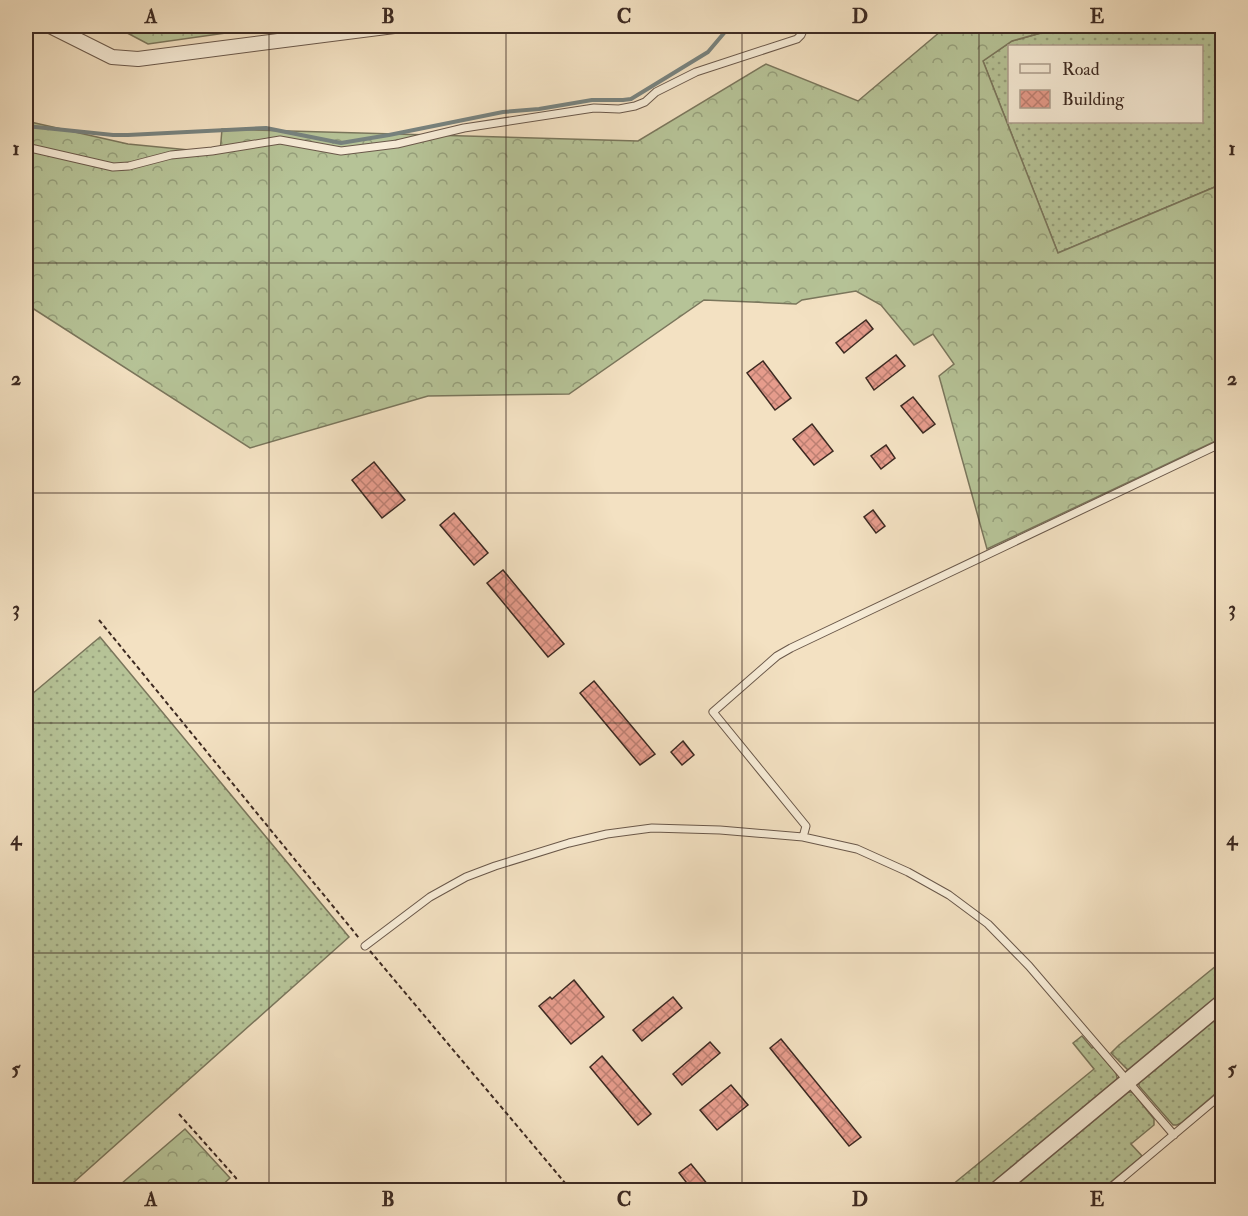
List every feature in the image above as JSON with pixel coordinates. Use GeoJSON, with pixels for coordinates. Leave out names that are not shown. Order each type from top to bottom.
{"type":"FeatureCollection","features":[{"type":"Feature","properties":{"kind":"street"},"geometry":{"type":"LineString","coordinates":[[50,26],[112,57],[138,59],[394,26]]}},
{"type":"Feature","properties":{"kind":"street"},"geometry":{"type":"LineString","coordinates":[[997,1191],[1222,1003]]}},
{"type":"Feature","properties":{"kind":"lane"},"geometry":{"type":"LineString","coordinates":[[26,147],[113,167],[129,166],[171,155],[280,140],[341,151],[397,144],[465,128],[594,108],[619,109],[635,106],[645,102],[656,92],[696,72],[797,39],[805,26]]}},
{"type":"Feature","properties":{"kind":"lane"},"geometry":{"type":"LineString","coordinates":[[803,837],[806,826],[713,712],[777,656],[791,648],[1222,443]]}},
{"type":"Feature","properties":{"kind":"lane"},"geometry":{"type":"LineString","coordinates":[[365,946],[430,897],[466,877],[569,843],[607,834],[652,828],[720,830],[803,837],[857,849],[908,872],[949,895],[988,924],[1029,966],[1174,1135]]}},
{"type":"Feature","properties":{"kind":"lane"},"geometry":{"type":"LineString","coordinates":[[1108,1191],[1222,1094]]}},
{"type":"Feature","properties":{"kind":"path"},"geometry":{"type":"LineString","coordinates":[[99,620],[365,946],[571,1191]]}},
{"type":"Feature","properties":{"kind":"path"},"geometry":{"type":"LineString","coordinates":[[179,1114],[236,1178],[239,1191]]}},
{"type":"Feature","properties":{"kind":"green space"},"geometry":{"type":"Polygon","coordinates":[[[114,26],[275,26],[148,44],[114,26]]]}},
{"type":"Feature","properties":{"kind":"green space"},"geometry":{"type":"Polygon","coordinates":[[[947,26],[1066,26],[1012,41],[983,61],[1058,253],[1222,184],[1222,438],[987,549],[939,376],[954,364],[933,334],[914,345],[881,305],[856,291],[802,300],[796,304],[704,300],[569,394],[428,396],[250,448],[26,304],[26,121],[128,144],[220,153],[222,129],[638,141],[766,64],[858,101],[947,26]]]}},
{"type":"Feature","properties":{"kind":"green space"},"geometry":{"type":"Polygon","coordinates":[[[1066,26],[1222,26],[1222,184],[1058,253],[983,61],[1012,41],[1066,26]]]}},
{"type":"Feature","properties":{"kind":"green space"},"geometry":{"type":"Polygon","coordinates":[[[100,637],[349,937],[65,1190],[26,1190],[26,699],[100,637]]]}},
{"type":"Feature","properties":{"kind":"green space"},"geometry":{"type":"Polygon","coordinates":[[[1222,961],[1222,997],[1133,1071],[1128,1070],[1111,1053],[1119,1045],[1222,961]]]}},
{"type":"Feature","properties":{"kind":"green space"},"geometry":{"type":"Polygon","coordinates":[[[1222,1010],[1222,1088],[1181,1123],[1173,1125],[1139,1086],[1139,1081],[1222,1010]]]}},
{"type":"Feature","properties":{"kind":"green space"},"geometry":{"type":"Polygon","coordinates":[[[1082,1036],[1116,1073],[1118,1082],[990,1190],[946,1190],[1094,1069],[1073,1043],[1082,1036]]]}},
{"type":"Feature","properties":{"kind":"green space"},"geometry":{"type":"Polygon","coordinates":[[[1124,1092],[1134,1094],[1154,1119],[1154,1125],[1131,1144],[1142,1156],[1101,1190],[1006,1190],[1124,1092]]]}},
{"type":"Feature","properties":{"kind":"green space"},"geometry":{"type":"Polygon","coordinates":[[[185,1129],[230,1178],[217,1190],[114,1190],[185,1129]]]}},
{"type":"Feature","properties":{"kind":"building"},"geometry":{"type":"Polygon","coordinates":[[[866,320],[873,329],[844,353],[836,343],[866,320]]]}},
{"type":"Feature","properties":{"kind":"building"},"geometry":{"type":"Polygon","coordinates":[[[896,355],[905,366],[874,390],[866,378],[896,355]]]}},
{"type":"Feature","properties":{"kind":"building"},"geometry":{"type":"Polygon","coordinates":[[[763,361],[791,398],[775,410],[747,373],[763,361]]]}},
{"type":"Feature","properties":{"kind":"building"},"geometry":{"type":"Polygon","coordinates":[[[913,397],[935,424],[923,433],[901,406],[913,397]]]}},
{"type":"Feature","properties":{"kind":"building"},"geometry":{"type":"Polygon","coordinates":[[[812,424],[833,451],[814,465],[793,439],[812,424]]]}},
{"type":"Feature","properties":{"kind":"building"},"geometry":{"type":"Polygon","coordinates":[[[886,445],[895,458],[881,469],[871,456],[886,445]]]}},
{"type":"Feature","properties":{"kind":"building"},"geometry":{"type":"Polygon","coordinates":[[[374,462],[405,500],[382,518],[352,480],[374,462]]]}},
{"type":"Feature","properties":{"kind":"building"},"geometry":{"type":"Polygon","coordinates":[[[873,510],[885,526],[876,533],[864,517],[873,510]]]}},
{"type":"Feature","properties":{"kind":"building"},"geometry":{"type":"Polygon","coordinates":[[[454,513],[488,553],[474,565],[440,525],[454,513]]]}},
{"type":"Feature","properties":{"kind":"building"},"geometry":{"type":"Polygon","coordinates":[[[503,570],[564,644],[548,657],[487,583],[503,570]]]}},
{"type":"Feature","properties":{"kind":"building"},"geometry":{"type":"Polygon","coordinates":[[[594,681],[655,754],[640,765],[580,693],[594,681]]]}},
{"type":"Feature","properties":{"kind":"building"},"geometry":{"type":"Polygon","coordinates":[[[683,741],[694,755],[682,765],[671,752],[683,741]]]}},
{"type":"Feature","properties":{"kind":"building"},"geometry":{"type":"Polygon","coordinates":[[[574,980],[604,1017],[571,1044],[539,1006],[550,997],[552,999],[574,980]]]}},
{"type":"Feature","properties":{"kind":"building"},"geometry":{"type":"Polygon","coordinates":[[[673,997],[682,1008],[642,1041],[633,1030],[673,997]]]}},
{"type":"Feature","properties":{"kind":"building"},"geometry":{"type":"Polygon","coordinates":[[[781,1039],[861,1137],[849,1146],[770,1048],[781,1039]]]}},
{"type":"Feature","properties":{"kind":"building"},"geometry":{"type":"Polygon","coordinates":[[[710,1042],[720,1053],[682,1085],[673,1074],[710,1042]]]}},
{"type":"Feature","properties":{"kind":"building"},"geometry":{"type":"Polygon","coordinates":[[[602,1056],[651,1114],[638,1125],[590,1067],[602,1056]]]}},
{"type":"Feature","properties":{"kind":"building"},"geometry":{"type":"Polygon","coordinates":[[[731,1085],[748,1105],[717,1130],[700,1110],[731,1085]]]}},
{"type":"Feature","properties":{"kind":"building"},"geometry":{"type":"Polygon","coordinates":[[[691,1164],[713,1191],[693,1191],[679,1173],[691,1164]]]}},
{"type":"Feature","properties":{"kind":"waterway"},"geometry":{"type":"LineString","coordinates":[[26,126],[113,135],[266,128],[341,143],[503,112],[539,109],[592,100],[631,99],[708,52],[730,26]]}}]}
